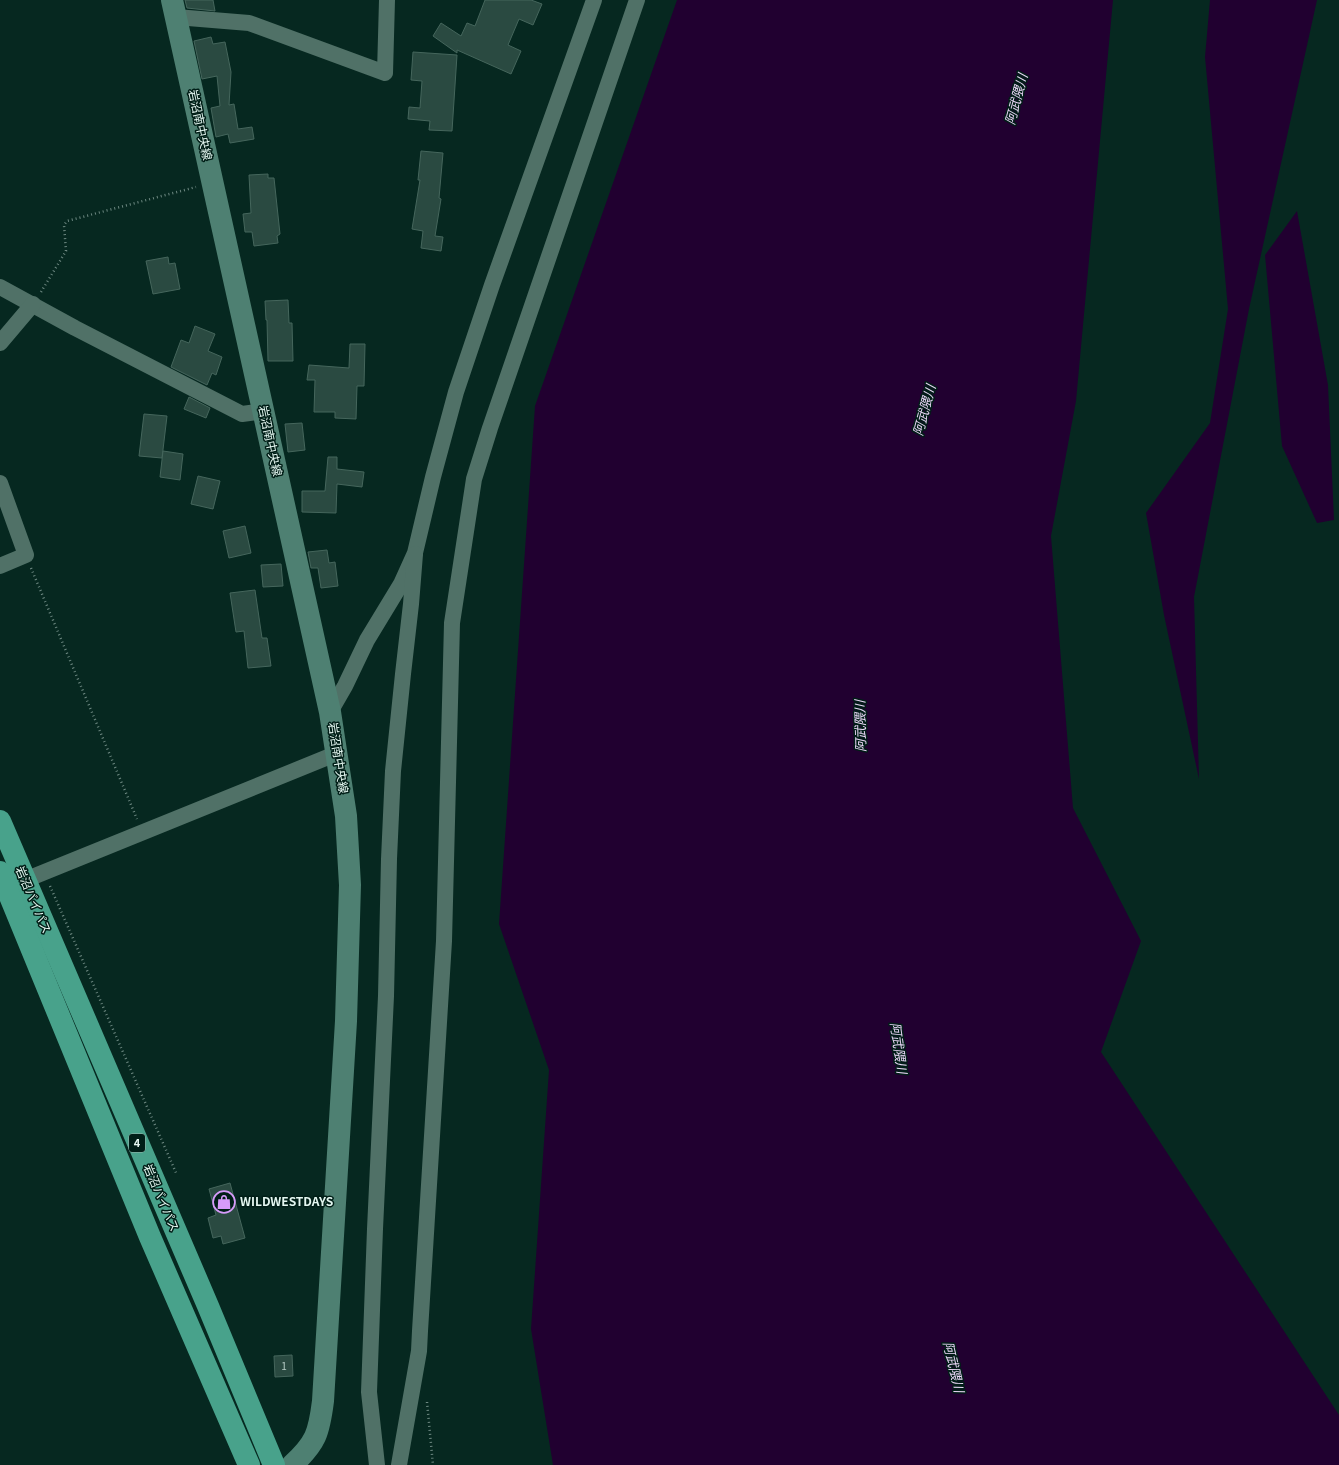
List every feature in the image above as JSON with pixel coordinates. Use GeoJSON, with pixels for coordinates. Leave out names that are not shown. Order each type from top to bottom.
{"type":"FeatureCollection","features":[{"type":"Feature","properties":{"kind":"highway","name":"岩沼バイパス"},"geometry":{"type":"LineString","coordinates":[[0,822],[19,885],[147,1230],[249,1465]]}},
{"type":"Feature","properties":{"kind":"highway","name":"岩沼バイパス"},"geometry":{"type":"LineString","coordinates":[[0,872],[19,885],[208,1306],[274,1465]]}},
{"type":"Feature","properties":{"kind":"street"},"geometry":{"type":"LineString","coordinates":[[174,8],[249,23],[385,73],[387,0]]}},
{"type":"Feature","properties":{"kind":"street"},"geometry":{"type":"LineString","coordinates":[[377,1465],[369,1392],[375,1221],[386,996],[388,859],[393,771],[415,554],[433,477],[456,392],[492,285],[594,0]]}},
{"type":"Feature","properties":{"kind":"street"},"geometry":{"type":"LineString","coordinates":[[399,1465],[419,1351],[444,941],[452,623],[474,479],[637,0]]}},
{"type":"Feature","properties":{"kind":"street","name":"岩沼南中央線"},"geometry":{"type":"LineString","coordinates":[[174,8],[330,712],[338,753],[346,816],[350,886],[346,1028],[323,1401],[321,1420],[315,1440],[306,1452],[292,1465]]}},
{"type":"Feature","properties":{"kind":"street"},"geometry":{"type":"LineString","coordinates":[[0,287],[75,328],[242,414],[264,411]]}},
{"type":"Feature","properties":{"kind":"street"},"geometry":{"type":"LineString","coordinates":[[0,343],[33,304]]}},
{"type":"Feature","properties":{"kind":"street"},"geometry":{"type":"LineString","coordinates":[[0,483],[26,555],[0,566]]}},
{"type":"Feature","properties":{"kind":"street"},"geometry":{"type":"LineString","coordinates":[[330,712],[345,686],[367,640],[401,584],[415,554]]}},
{"type":"Feature","properties":{"kind":"street"},"geometry":{"type":"LineString","coordinates":[[19,885],[338,753]]}},
{"type":"Feature","properties":{"kind":"path"},"geometry":{"type":"LineString","coordinates":[[33,304],[66,252],[64,225],[67,221],[213,182]]}},
{"type":"Feature","properties":{"kind":"path"},"geometry":{"type":"LineString","coordinates":[[26,555],[142,833]]}},
{"type":"Feature","properties":{"kind":"path"},"geometry":{"type":"LineString","coordinates":[[19,885],[178,1176]]}},
{"type":"Feature","properties":{"kind":"water","name":"阿武隈川"},"geometry":{"type":"Polygon","coordinates":[[[677,0],[1113,0],[1076,401],[1051,536],[1073,808],[1141,941],[1101,1052],[1339,1415],[1339,1465],[553,1465],[531,1329],[549,1070],[499,924],[535,406],[677,0]]]}},
{"type":"Feature","properties":{"kind":"water"},"geometry":{"type":"Polygon","coordinates":[[[1210,0],[1317,0],[1249,309],[1194,597],[1199,779],[1164,615],[1146,513],[1210,423],[1228,309],[1205,57],[1210,0]]]}},
{"type":"Feature","properties":{"kind":"water"},"geometry":{"type":"Polygon","coordinates":[[[1297,211],[1328,385],[1334,520],[1317,523],[1282,446],[1265,255],[1297,211]]]}},
{"type":"Feature","properties":{"kind":"building"},"geometry":{"type":"Polygon","coordinates":[[[185,0],[213,0],[215,11],[187,8],[185,0]]]}},
{"type":"Feature","properties":{"kind":"building"},"geometry":{"type":"Polygon","coordinates":[[[485,0],[531,0],[542,4],[533,25],[519,19],[508,45],[521,51],[511,74],[457,50],[457,53],[433,36],[441,23],[461,36],[467,23],[475,26],[485,0]]]}},
{"type":"Feature","properties":{"kind":"building"},"geometry":{"type":"Polygon","coordinates":[[[211,37],[213,44],[225,42],[231,72],[229,105],[234,104],[238,129],[252,127],[254,139],[230,143],[228,134],[216,137],[211,108],[220,106],[217,76],[202,79],[194,41],[211,37]]]}},
{"type":"Feature","properties":{"kind":"building"},"geometry":{"type":"Polygon","coordinates":[[[413,52],[457,55],[452,131],[429,130],[430,121],[408,119],[409,107],[420,108],[422,81],[411,80],[413,52]]]}},
{"type":"Feature","properties":{"kind":"building"},"geometry":{"type":"Polygon","coordinates":[[[421,151],[443,153],[439,198],[441,199],[435,236],[443,237],[441,251],[421,248],[423,231],[412,229],[420,180],[418,180],[421,151]]]}},
{"type":"Feature","properties":{"kind":"building"},"geometry":{"type":"Polygon","coordinates":[[[268,174],[268,178],[274,178],[280,234],[277,236],[278,243],[254,246],[252,232],[245,232],[243,214],[251,213],[249,175],[268,174]]]}},
{"type":"Feature","properties":{"kind":"building"},"geometry":{"type":"Polygon","coordinates":[[[168,257],[169,264],[175,263],[180,289],[153,294],[146,261],[168,257]]]}},
{"type":"Feature","properties":{"kind":"building"},"geometry":{"type":"Polygon","coordinates":[[[288,300],[289,323],[292,323],[293,361],[268,361],[265,301],[288,300]]]}},
{"type":"Feature","properties":{"kind":"building"},"geometry":{"type":"Polygon","coordinates":[[[195,326],[215,334],[208,351],[222,357],[216,375],[212,373],[207,385],[171,367],[181,340],[189,343],[195,326]]]}},
{"type":"Feature","properties":{"kind":"building"},"geometry":{"type":"Polygon","coordinates":[[[350,344],[365,344],[364,386],[357,386],[356,419],[335,418],[335,412],[314,412],[315,380],[307,380],[309,365],[349,368],[350,344]]]}},
{"type":"Feature","properties":{"kind":"building"},"geometry":{"type":"Polygon","coordinates":[[[189,397],[210,408],[206,418],[184,409],[189,397]]]}},
{"type":"Feature","properties":{"kind":"building"},"geometry":{"type":"Polygon","coordinates":[[[144,414],[167,416],[162,458],[139,456],[144,414]]]}},
{"type":"Feature","properties":{"kind":"building"},"geometry":{"type":"Polygon","coordinates":[[[302,423],[305,450],[288,452],[285,424],[302,423]]]}},
{"type":"Feature","properties":{"kind":"building"},"geometry":{"type":"Polygon","coordinates":[[[163,451],[183,454],[180,480],[160,477],[163,451]]]}},
{"type":"Feature","properties":{"kind":"building"},"geometry":{"type":"Polygon","coordinates":[[[328,457],[337,457],[337,469],[364,472],[362,487],[337,484],[336,513],[302,512],[302,491],[325,491],[328,457]]]}},
{"type":"Feature","properties":{"kind":"building"},"geometry":{"type":"Polygon","coordinates":[[[198,476],[220,481],[213,509],[191,504],[198,476]]]}},
{"type":"Feature","properties":{"kind":"building"},"geometry":{"type":"Polygon","coordinates":[[[245,526],[251,553],[229,558],[223,531],[245,526]]]}},
{"type":"Feature","properties":{"kind":"building"},"geometry":{"type":"Polygon","coordinates":[[[327,550],[329,563],[335,562],[338,586],[321,588],[318,568],[311,568],[308,552],[327,550]]]}},
{"type":"Feature","properties":{"kind":"building"},"geometry":{"type":"Polygon","coordinates":[[[281,564],[283,586],[263,587],[261,565],[281,564]]]}},
{"type":"Feature","properties":{"kind":"building"},"geometry":{"type":"Polygon","coordinates":[[[255,590],[262,638],[267,638],[271,666],[248,668],[244,631],[236,632],[230,593],[255,590]]]}},
{"type":"Feature","properties":{"kind":"building","name":"WILDWESTDAYS"},"geometry":{"type":"Polygon","coordinates":[[[230,1183],[245,1238],[223,1244],[221,1236],[213,1238],[208,1218],[216,1215],[209,1189],[230,1183]]]}},
{"type":"Feature","properties":{"kind":"building"},"geometry":{"type":"Polygon","coordinates":[[[292,1355],[293,1376],[275,1377],[274,1356],[292,1355]]]}},
{"type":"Feature","properties":{"kind":"place","name":"WILDWESTDAYS"},"geometry":{"type":"Point","coordinates":[224,1202]}}]}
